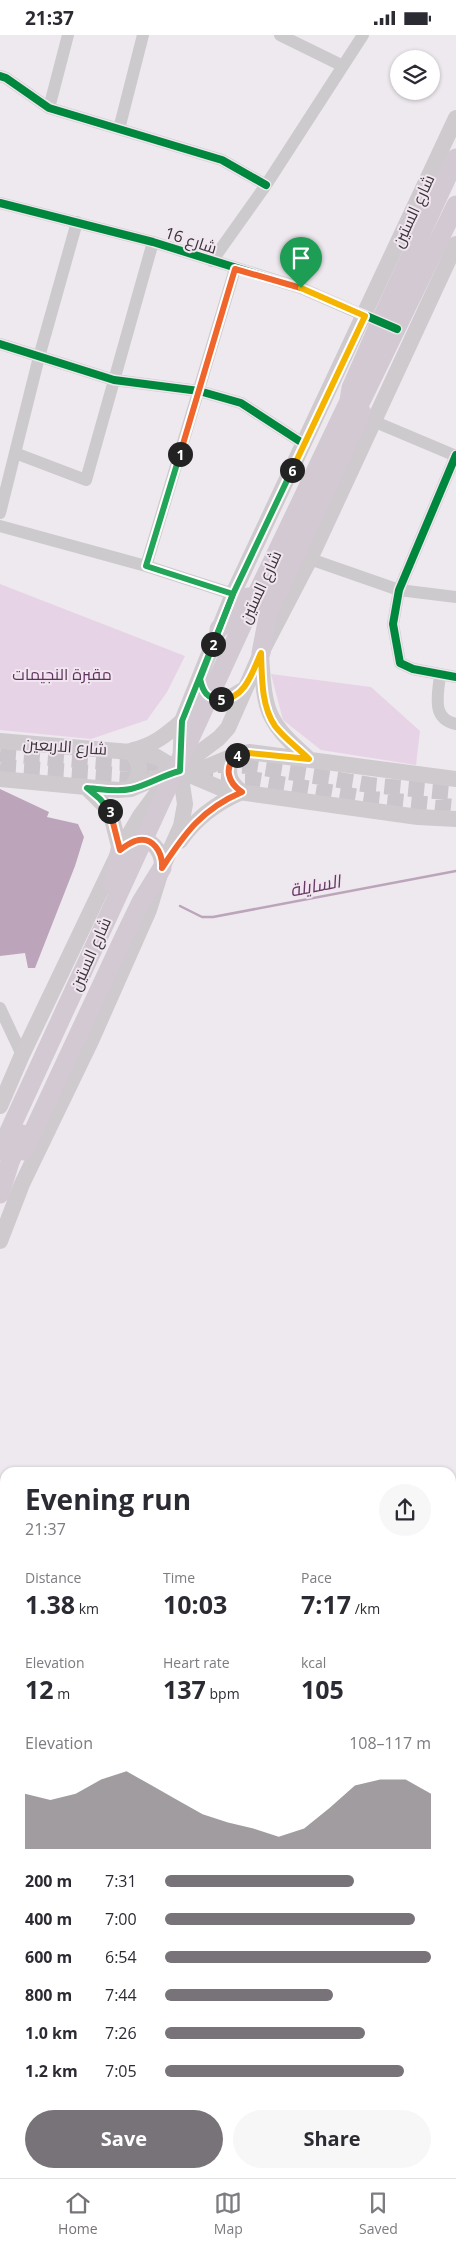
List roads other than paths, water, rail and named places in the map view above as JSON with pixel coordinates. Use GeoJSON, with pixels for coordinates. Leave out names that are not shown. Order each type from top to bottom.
{"type":"FeatureCollection","features":[{"type":"Feature","properties":{"kind":"highway","name":"شارع الستين"},"geometry":{"type":"LineString","coordinates":[[0,1194],[10,1162],[108,938],[261,608],[355,398],[381,322],[456,158]]}},
{"type":"Feature","properties":{"kind":"highway","name":"شارع الستين"},"geometry":{"type":"LineString","coordinates":[[381,322],[456,205]]}},
{"type":"Feature","properties":{"kind":"highway","name":"شارع الستين"},"geometry":{"type":"LineString","coordinates":[[0,1151],[252,604],[355,398]]}},
{"type":"Feature","properties":{"kind":"highway"},"geometry":{"type":"LineString","coordinates":[[219,629],[246,601],[340,399],[355,398],[364,407],[269,612],[261,653]]}},
{"type":"Feature","properties":{"kind":"highway"},"geometry":{"type":"LineString","coordinates":[[0,1132],[110,890],[117,870],[120,850]]}},
{"type":"Feature","properties":{"kind":"highway"},"geometry":{"type":"LineString","coordinates":[[0,1194],[16,1167],[141,902],[162,868]]}},
{"type":"Feature","properties":{"kind":"main road","name":"شارع الستين"},"geometry":{"type":"LineString","coordinates":[[182,721],[233,594],[304,444],[381,322],[456,119]]}},
{"type":"Feature","properties":{"kind":"main road","name":"شارع الستين"},"geometry":{"type":"LineString","coordinates":[[0,1106],[22,1055],[120,850],[145,808],[180,771],[224,733],[261,653],[310,559],[456,244]]}},
{"type":"Feature","properties":{"kind":"main road"},"geometry":{"type":"LineString","coordinates":[[261,653],[267,710],[274,725],[309,759]]}},
{"type":"Feature","properties":{"kind":"main road"},"geometry":{"type":"LineString","coordinates":[[200,679],[203,691],[212,699],[226,700],[244,690]]}},
{"type":"Feature","properties":{"kind":"main road"},"geometry":{"type":"LineString","coordinates":[[130,751],[151,746],[182,721]]}},
{"type":"Feature","properties":{"kind":"main road"},"geometry":{"type":"LineString","coordinates":[[0,1241],[22,1184],[91,1041],[149,910],[162,868],[180,825],[184,811],[185,796],[180,771],[182,721]]}},
{"type":"Feature","properties":{"kind":"main road","name":"شارع الاربعين"},"geometry":{"type":"LineString","coordinates":[[0,741],[130,751]]}},
{"type":"Feature","properties":{"kind":"main road"},"geometry":{"type":"LineString","coordinates":[[130,751],[157,757],[180,771],[213,786],[242,792],[418,817],[456,819]]}},
{"type":"Feature","properties":{"kind":"main road"},"geometry":{"type":"LineString","coordinates":[[130,751],[138,759],[140,767],[139,775],[131,789]]}},
{"type":"Feature","properties":{"kind":"main road"},"geometry":{"type":"LineString","coordinates":[[0,779],[87,788],[131,789],[164,775],[202,769],[238,754],[249,753],[309,759],[375,770],[456,779]]}},
{"type":"Feature","properties":{"kind":"main road"},"geometry":{"type":"LineString","coordinates":[[238,754],[233,758],[228,770],[231,783],[242,792]]}},
{"type":"Feature","properties":{"kind":"main road"},"geometry":{"type":"LineString","coordinates":[[87,788],[110,811],[120,850],[135,841],[144,840],[153,843],[163,859],[162,868]]}},
{"type":"Feature","properties":{"kind":"main road"},"geometry":{"type":"LineString","coordinates":[[162,868],[183,836],[200,818],[220,803],[242,792]]}},
{"type":"Feature","properties":{"kind":"street"},"geometry":{"type":"LineString","coordinates":[[49,108],[68,35]]}},
{"type":"Feature","properties":{"kind":"street"},"geometry":{"type":"LineString","coordinates":[[119,129],[143,35]]}},
{"type":"Feature","properties":{"kind":"street"},"geometry":{"type":"LineString","coordinates":[[280,35],[343,66]]}},
{"type":"Feature","properties":{"kind":"street"},"geometry":{"type":"LineString","coordinates":[[212,261],[266,185],[363,35]]}},
{"type":"Feature","properties":{"kind":"street"},"geometry":{"type":"LineString","coordinates":[[0,76],[6,78],[49,108],[222,160],[266,185]]}},
{"type":"Feature","properties":{"kind":"street","name":"شارع 16"},"geometry":{"type":"LineString","coordinates":[[0,203],[154,242],[235,269],[301,288],[381,322]]}},
{"type":"Feature","properties":{"kind":"street"},"geometry":{"type":"LineString","coordinates":[[0,513],[39,357],[77,222]]}},
{"type":"Feature","properties":{"kind":"street"},"geometry":{"type":"LineString","coordinates":[[16,453],[86,480],[154,242]]}},
{"type":"Feature","properties":{"kind":"street"},"geometry":{"type":"LineString","coordinates":[[146,566],[235,269]]}},
{"type":"Feature","properties":{"kind":"street"},"geometry":{"type":"LineString","coordinates":[[0,344],[114,380],[198,391],[241,403],[304,444]]}},
{"type":"Feature","properties":{"kind":"street"},"geometry":{"type":"LineString","coordinates":[[373,421],[456,455],[399,590],[392,624],[400,663],[413,669],[456,677]]}},
{"type":"Feature","properties":{"kind":"street"},"geometry":{"type":"LineString","coordinates":[[0,526],[146,566],[233,594]]}},
{"type":"Feature","properties":{"kind":"street"},"geometry":{"type":"LineString","coordinates":[[310,559],[399,590],[456,597]]}},
{"type":"Feature","properties":{"kind":"street"},"geometry":{"type":"LineString","coordinates":[[440,675],[438,706],[440,716],[447,722],[456,724]]}},
{"type":"Feature","properties":{"kind":"street"},"geometry":{"type":"LineString","coordinates":[[0,1008],[22,1055]]}},
{"type":"Feature","properties":{"kind":"waterway","name":"السايلة"},"geometry":{"type":"LineString","coordinates":[[180,906],[202,917],[213,917],[456,871]]}},
{"type":"Feature","properties":{"kind":"tunnel"},"geometry":{"type":"LineString","coordinates":[[0,754],[117,763],[171,764]]}},
{"type":"Feature","properties":{"kind":"tunnel"},"geometry":{"type":"LineString","coordinates":[[218,765],[251,766],[370,785],[456,793]]}},
{"type":"Feature","properties":{"kind":"tunnel"},"geometry":{"type":"LineString","coordinates":[[0,767],[150,777]]}},
{"type":"Feature","properties":{"kind":"tunnel"},"geometry":{"type":"LineString","coordinates":[[197,778],[251,779],[366,798],[456,807]]}},
{"type":"Feature","properties":{"kind":"park label","name":"مقبرة النجيمات"},"geometry":{"type":"Point","coordinates":[62,674]}}]}
